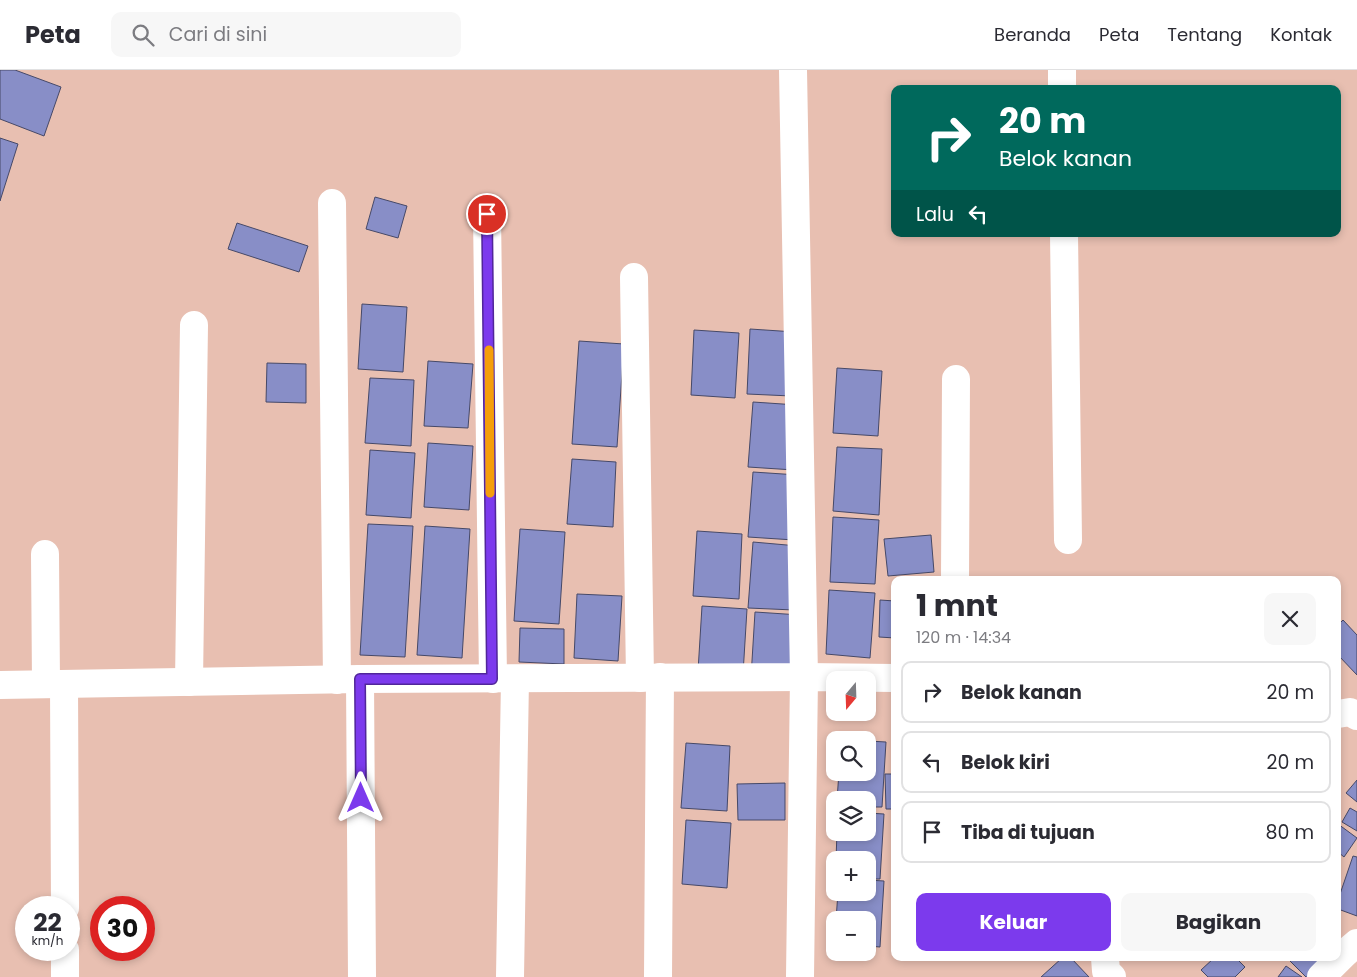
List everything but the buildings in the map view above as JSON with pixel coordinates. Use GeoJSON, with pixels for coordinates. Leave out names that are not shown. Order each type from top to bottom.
{"type":"FeatureCollection","features":[{"type":"Feature","properties":{"kind":"street"},"geometry":{"type":"LineString","coordinates":[[793,70],[804,677],[800,977]]}},
{"type":"Feature","properties":{"kind":"street"},"geometry":{"type":"LineString","coordinates":[[1062,70],[1062,85]]}},
{"type":"Feature","properties":{"kind":"street"},"geometry":{"type":"LineString","coordinates":[[332,203],[348,679],[362,977]]}},
{"type":"Feature","properties":{"kind":"street"},"geometry":{"type":"LineString","coordinates":[[487,214],[504,679],[510,977]]}},
{"type":"Feature","properties":{"kind":"street"},"geometry":{"type":"LineString","coordinates":[[1064,237],[1068,540]]}},
{"type":"Feature","properties":{"kind":"street"},"geometry":{"type":"LineString","coordinates":[[634,277],[650,678],[658,977]]}},
{"type":"Feature","properties":{"kind":"street"},"geometry":{"type":"LineString","coordinates":[[189,682],[194,325]]}},
{"type":"Feature","properties":{"kind":"street"},"geometry":{"type":"LineString","coordinates":[[955,576],[956,379]]}},
{"type":"Feature","properties":{"kind":"street"},"geometry":{"type":"LineString","coordinates":[[45,554],[55,684],[64,896]]}},
{"type":"Feature","properties":{"kind":"street"},"geometry":{"type":"LineString","coordinates":[[0,685],[348,679],[891,678]]}},
{"type":"Feature","properties":{"kind":"street"},"geometry":{"type":"LineString","coordinates":[[1341,714],[1350,712],[1357,716]]}},
{"type":"Feature","properties":{"kind":"street"},"geometry":{"type":"LineString","coordinates":[[1341,957],[1357,943]]}},
{"type":"Feature","properties":{"kind":"street"},"geometry":{"type":"LineString","coordinates":[[65,961],[65,977]]}},
{"type":"Feature","properties":{"kind":"street"},"geometry":{"type":"LineString","coordinates":[[1105,961],[1106,971],[1112,977]]}},
{"type":"Feature","properties":{"kind":"street"},"geometry":{"type":"LineString","coordinates":[[1321,977],[1337,961]]}},
{"type":"Feature","properties":{"kind":"slow traffic"},"geometry":{"type":"LineString","coordinates":[[489,350],[490,493]]}},
{"type":"Feature","properties":{"kind":"route"},"geometry":{"type":"LineString","coordinates":[[361,798],[360,679],[492,679],[487,214]]}}]}
